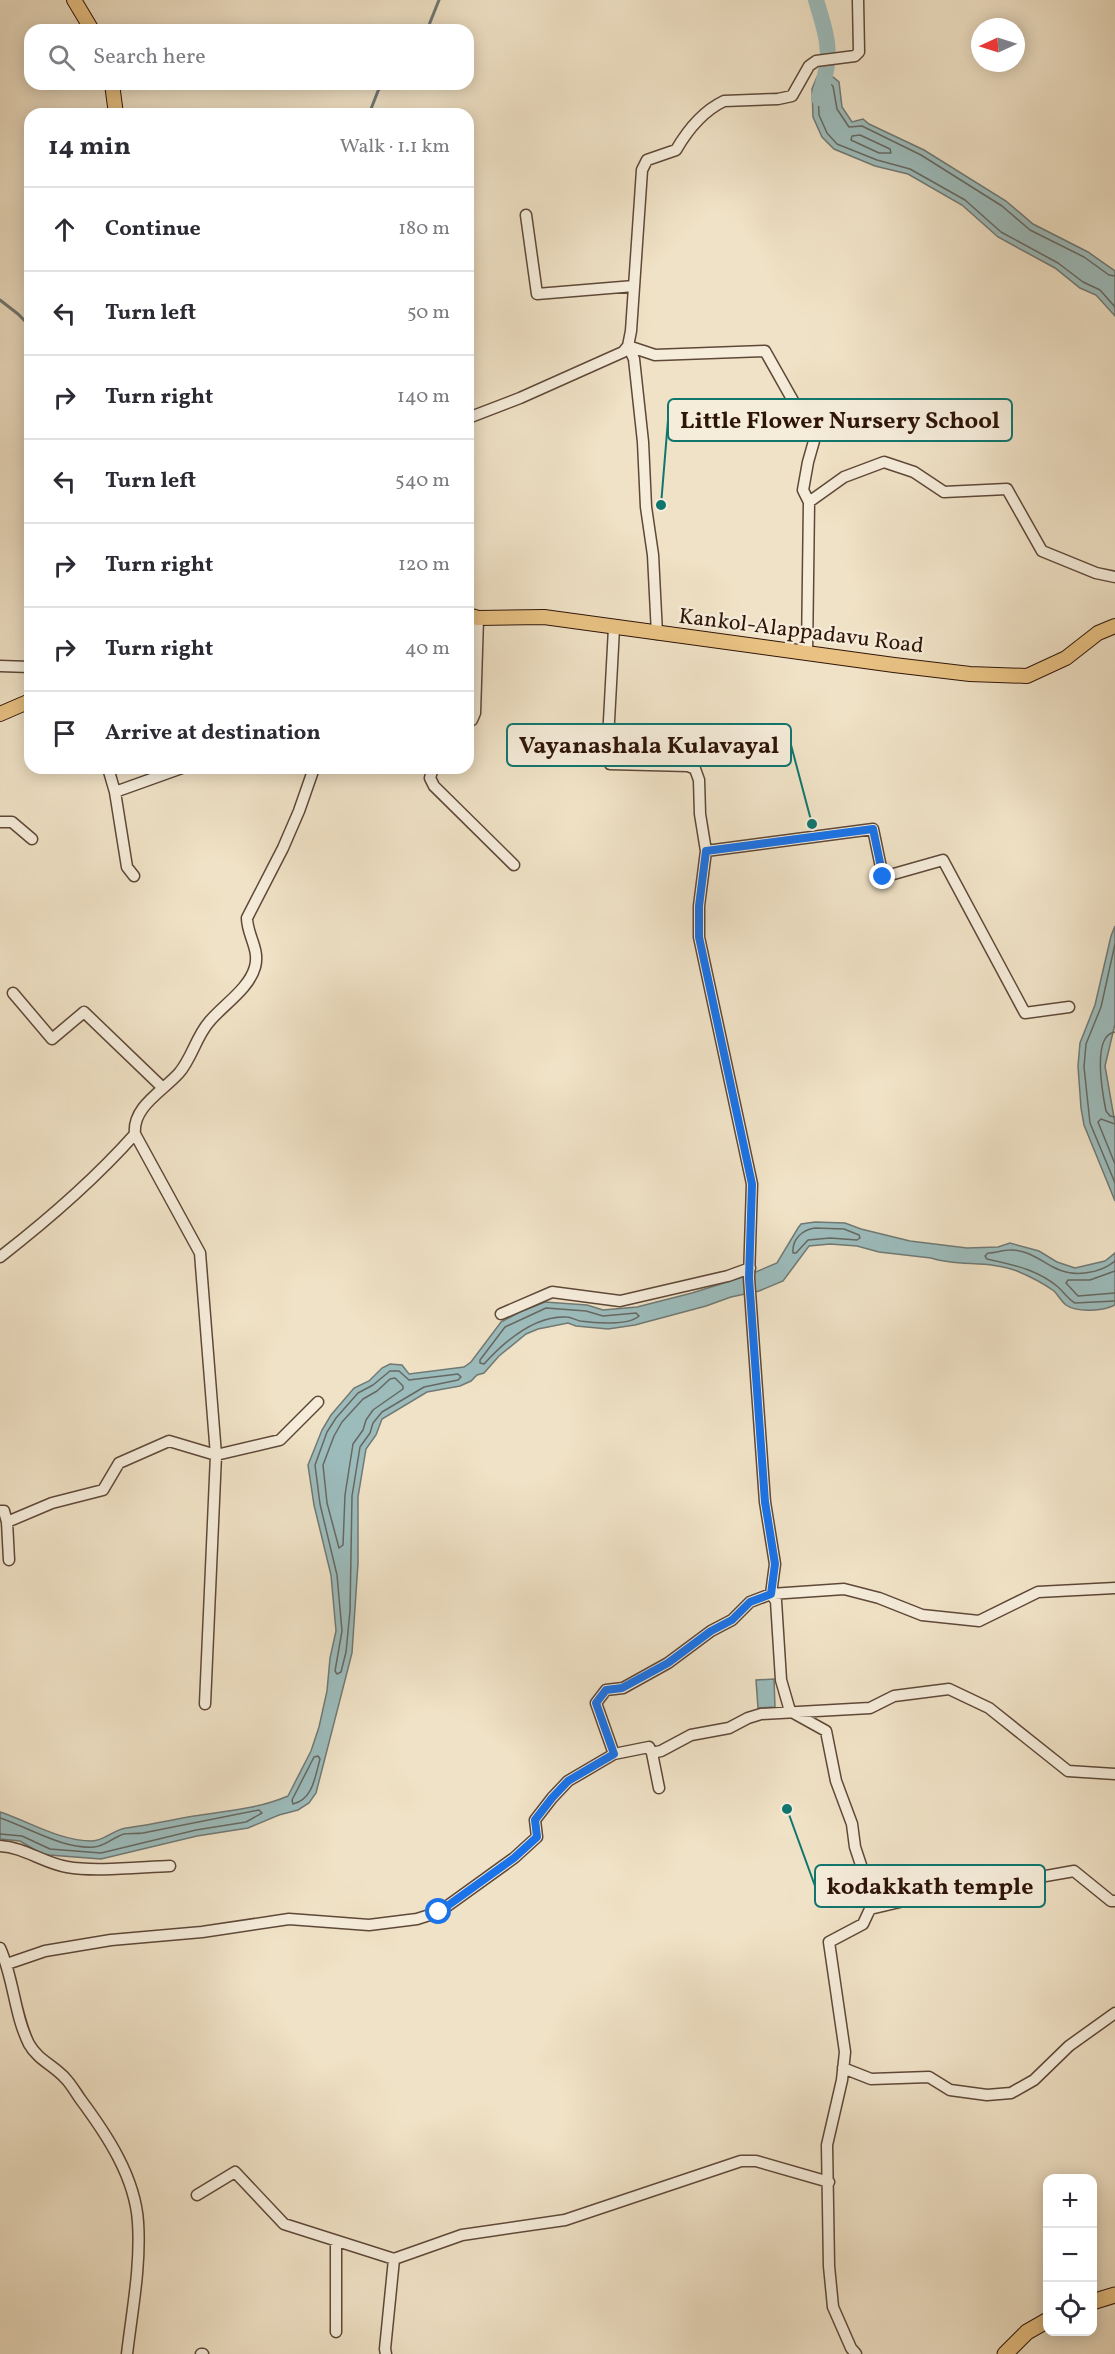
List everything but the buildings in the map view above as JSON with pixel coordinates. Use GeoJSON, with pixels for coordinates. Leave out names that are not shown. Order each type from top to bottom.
{"type":"FeatureCollection","features":[{"type":"Feature","properties":{"kind":"highway"},"geometry":{"type":"LineString","coordinates":[[1097,2300],[1115,2295]]}},
{"type":"Feature","properties":{"kind":"highway"},"geometry":{"type":"LineString","coordinates":[[1005,2354],[1027,2332],[1043,2322]]}},
{"type":"Feature","properties":{"kind":"main road"},"geometry":{"type":"LineString","coordinates":[[74,0],[88,24]]}},
{"type":"Feature","properties":{"kind":"main road"},"geometry":{"type":"LineString","coordinates":[[113,90],[115,108]]}},
{"type":"Feature","properties":{"kind":"main road","name":"Kankol-Alappadavu Road"},"geometry":{"type":"LineString","coordinates":[[474,617],[544,617],[657,634],[970,674],[1027,676],[1066,658],[1098,633],[1115,626]]}},
{"type":"Feature","properties":{"kind":"main road"},"geometry":{"type":"LineString","coordinates":[[0,714],[24,704]]}},
{"type":"Feature","properties":{"kind":"street"},"geometry":{"type":"LineString","coordinates":[[474,416],[602,363],[623,352],[628,346],[631,332],[642,170],[647,160],[676,150],[687,132],[716,105],[724,101],[778,99],[792,96],[809,66],[816,61],[855,56],[859,52],[858,0]]}},
{"type":"Feature","properties":{"kind":"street"},"geometry":{"type":"LineString","coordinates":[[526,215],[537,294],[634,286]]}},
{"type":"Feature","properties":{"kind":"street"},"geometry":{"type":"LineString","coordinates":[[628,346],[655,355],[765,351],[796,406],[822,413],[808,462],[803,490],[808,502],[807,654]]}},
{"type":"Feature","properties":{"kind":"street"},"geometry":{"type":"LineString","coordinates":[[628,346],[634,358],[643,442],[657,634]]}},
{"type":"Feature","properties":{"kind":"street"},"geometry":{"type":"LineString","coordinates":[[808,502],[844,477],[884,462],[914,472],[944,492],[1007,489],[1042,551],[1096,573],[1115,577]]}},
{"type":"Feature","properties":{"kind":"street"},"geometry":{"type":"LineString","coordinates":[[614,628],[607,758],[610,764],[688,765],[695,769],[699,780],[700,814],[706,851],[699,906],[699,937],[752,1184],[750,1295],[765,1502],[775,1564],[771,1594],[776,1601],[781,1680],[790,1711],[826,1731],[836,1781],[852,1824],[855,1847],[864,1874],[870,1909],[863,1924],[829,1941],[845,2052],[827,2145],[828,2241],[833,2307],[851,2348],[856,2354]]}},
{"type":"Feature","properties":{"kind":"street"},"geometry":{"type":"LineString","coordinates":[[474,665],[474,715]]}},
{"type":"Feature","properties":{"kind":"street"},"geometry":{"type":"LineString","coordinates":[[0,666],[24,667]]}},
{"type":"Feature","properties":{"kind":"street"},"geometry":{"type":"LineString","coordinates":[[110,774],[127,867],[134,876]]}},
{"type":"Feature","properties":{"kind":"street"},"geometry":{"type":"LineString","coordinates":[[114,792],[165,774]]}},
{"type":"Feature","properties":{"kind":"street"},"geometry":{"type":"LineString","coordinates":[[205,1704],[216,1455],[200,1253],[135,1134],[134,1126],[142,1107],[181,1071],[208,1022],[249,981],[257,956],[247,928],[247,918],[287,838],[312,774]]}},
{"type":"Feature","properties":{"kind":"street"},"geometry":{"type":"LineString","coordinates":[[431,774],[430,778],[434,786],[514,865]]}},
{"type":"Feature","properties":{"kind":"street"},"geometry":{"type":"LineString","coordinates":[[0,822],[12,822],[32,839]]}},
{"type":"Feature","properties":{"kind":"street"},"geometry":{"type":"LineString","coordinates":[[706,851],[873,829],[883,877],[943,860],[1025,1013],[1070,1007]]}},
{"type":"Feature","properties":{"kind":"street"},"geometry":{"type":"LineString","coordinates":[[13,993],[52,1039],[84,1012],[163,1088]]}},
{"type":"Feature","properties":{"kind":"street"},"geometry":{"type":"LineString","coordinates":[[0,1257],[81,1191],[135,1134]]}},
{"type":"Feature","properties":{"kind":"street"},"geometry":{"type":"LineString","coordinates":[[501,1314],[552,1292],[620,1301],[728,1276],[750,1268]]}},
{"type":"Feature","properties":{"kind":"street"},"geometry":{"type":"LineString","coordinates":[[7,1522],[52,1503],[103,1490],[119,1463],[169,1441],[216,1455],[280,1440],[318,1402]]}},
{"type":"Feature","properties":{"kind":"street"},"geometry":{"type":"LineString","coordinates":[[0,1511],[4,1511],[7,1522],[9,1560]]}},
{"type":"Feature","properties":{"kind":"street"},"geometry":{"type":"LineString","coordinates":[[614,1754],[596,1703],[606,1690],[622,1688],[668,1663],[711,1631],[732,1620],[750,1602],[771,1594],[844,1589],[879,1598],[922,1615],[979,1621],[1038,1592],[1115,1588]]}},
{"type":"Feature","properties":{"kind":"street"},"geometry":{"type":"LineString","coordinates":[[652,1753],[691,1736],[729,1728],[761,1714],[870,1708],[894,1696],[949,1689],[989,1708],[1068,1771],[1115,1774]]}},
{"type":"Feature","properties":{"kind":"street"},"geometry":{"type":"LineString","coordinates":[[7,1964],[45,1951],[111,1940],[202,1932],[278,1920],[319,1920],[369,1925],[397,1922],[439,1912],[514,1858],[537,1837],[535,1820],[568,1781],[614,1754],[649,1747],[659,1788]]}},
{"type":"Feature","properties":{"kind":"street"},"geometry":{"type":"LineString","coordinates":[[0,1846],[20,1849],[37,1858],[81,1869],[170,1866]]}},
{"type":"Feature","properties":{"kind":"street"},"geometry":{"type":"LineString","coordinates":[[870,1909],[904,1901],[929,1891],[1006,1883],[1074,1871],[1115,1901]]}},
{"type":"Feature","properties":{"kind":"street"},"geometry":{"type":"LineString","coordinates":[[0,1948],[7,1964],[16,2009],[29,2044],[39,2059],[64,2077],[104,2131],[123,2167],[134,2202],[138,2220],[139,2250],[127,2354]]}},
{"type":"Feature","properties":{"kind":"street"},"geometry":{"type":"LineString","coordinates":[[843,2068],[871,2079],[928,2077],[950,2090],[987,2095],[1011,2093],[1034,2080],[1069,2046],[1115,2015]]}},
{"type":"Feature","properties":{"kind":"street"},"geometry":{"type":"LineString","coordinates":[[197,2195],[236,2172],[284,2224],[394,2259],[462,2235],[565,2220],[741,2161],[756,2161],[828,2182]]}},
{"type":"Feature","properties":{"kind":"street"},"geometry":{"type":"LineString","coordinates":[[336,2241],[336,2332]]}},
{"type":"Feature","properties":{"kind":"street"},"geometry":{"type":"LineString","coordinates":[[386,2354],[384,2349],[394,2259]]}},
{"type":"Feature","properties":{"kind":"water"},"geometry":{"type":"Polygon","coordinates":[[[820,75],[833,77],[839,82],[842,107],[852,122],[863,119],[924,150],[1006,201],[1033,224],[1088,252],[1115,271],[1115,316],[1096,295],[1080,288],[1055,268],[998,237],[962,205],[908,174],[875,166],[834,149],[822,137],[813,117],[812,89],[820,75]]]}},
{"type":"Feature","properties":{"kind":"water"},"geometry":{"type":"Polygon","coordinates":[[[1115,926],[1115,1024],[1105,1066],[1115,1123],[1115,1201],[1084,1125],[1078,1066],[1080,1043],[1095,1005],[1115,926]]]}},
{"type":"Feature","properties":{"kind":"water"},"geometry":{"type":"Polygon","coordinates":[[[845,1223],[910,1241],[967,1248],[998,1247],[1010,1243],[1039,1251],[1057,1262],[1075,1268],[1105,1261],[1115,1253],[1115,1305],[1091,1310],[1071,1308],[1045,1285],[1022,1273],[1006,1268],[941,1261],[879,1252],[857,1246],[830,1244],[809,1246],[783,1281],[759,1291],[635,1325],[608,1329],[568,1323],[526,1334],[499,1356],[484,1373],[477,1375],[471,1381],[460,1386],[427,1392],[382,1419],[376,1435],[366,1449],[358,1497],[358,1563],[352,1653],[316,1793],[309,1803],[298,1810],[248,1828],[197,1836],[101,1859],[49,1855],[40,1853],[20,1841],[0,1839],[0,1812],[68,1838],[92,1841],[126,1828],[253,1807],[288,1796],[311,1751],[319,1727],[336,1631],[331,1575],[314,1505],[308,1465],[322,1430],[331,1415],[354,1388],[369,1381],[382,1368],[390,1364],[402,1365],[409,1374],[464,1367],[471,1362],[501,1322],[545,1302],[587,1305],[603,1310],[637,1307],[746,1276],[777,1263],[801,1224],[845,1223]]]}},
{"type":"Feature","properties":{"kind":"water"},"geometry":{"type":"Polygon","coordinates":[[[774,1679],[775,1707],[758,1708],[756,1680],[774,1679]]]}},
{"type":"Feature","properties":{"kind":"waterway"},"geometry":{"type":"LineString","coordinates":[[429,24],[439,0]]}},
{"type":"Feature","properties":{"kind":"waterway"},"geometry":{"type":"LineString","coordinates":[[816,0],[828,49],[826,70],[819,98]]}},
{"type":"Feature","properties":{"kind":"waterway"},"geometry":{"type":"LineString","coordinates":[[371,108],[379,90]]}},
{"type":"Feature","properties":{"kind":"waterway"},"geometry":{"type":"LineString","coordinates":[[0,300],[24,320]]}},
{"type":"Feature","properties":{"kind":"place","name":"Little Flower Nursery School"},"geometry":{"type":"Point","coordinates":[661,505]}},
{"type":"Feature","properties":{"kind":"place","name":"Vayanashala Kulavayal"},"geometry":{"type":"Point","coordinates":[812,824]}},
{"type":"Feature","properties":{"kind":"place","name":"kodakkath temple"},"geometry":{"type":"Point","coordinates":[787,1809]}},
{"type":"Feature","properties":{"kind":"route"},"geometry":{"type":"LineString","coordinates":[[439,1912],[514,1858],[537,1837],[535,1820],[568,1781],[614,1754],[596,1703],[606,1690],[622,1688],[668,1663],[711,1631],[732,1620],[750,1602],[771,1594],[775,1564],[765,1502],[749,1278],[752,1184],[699,937],[699,906],[706,851],[873,829],[883,877]]}}]}
